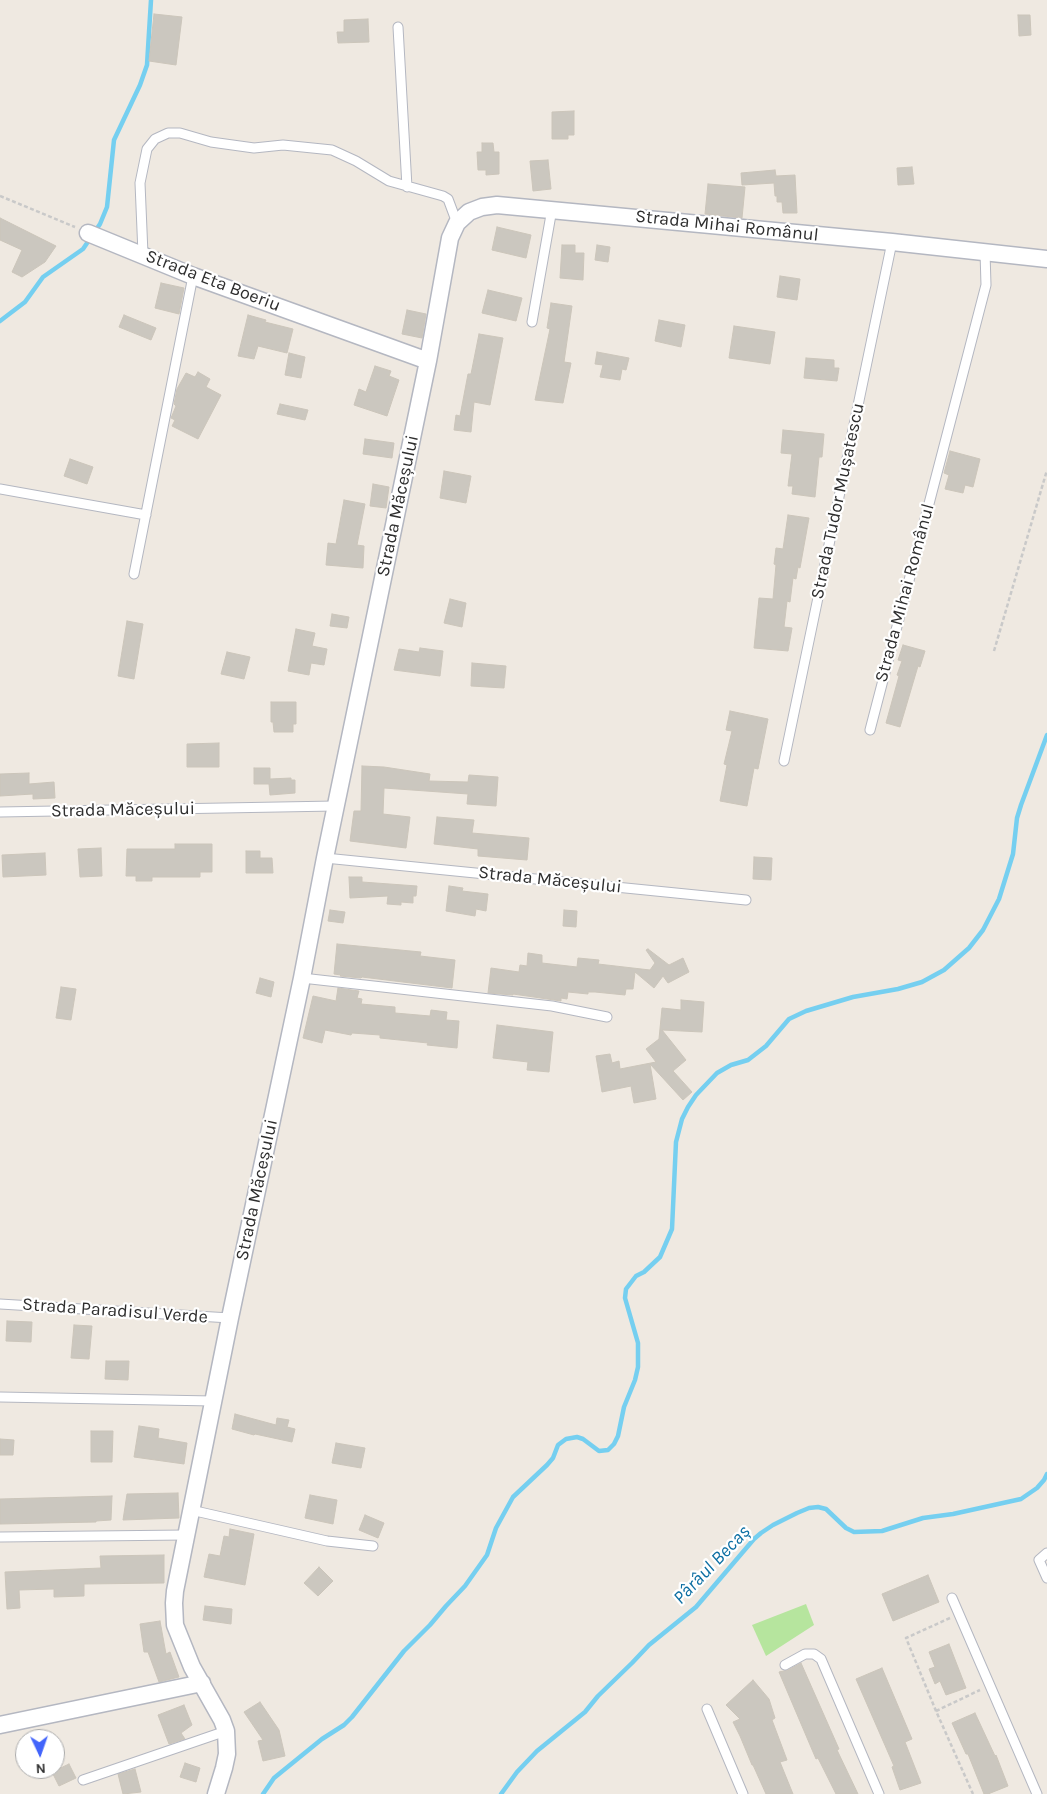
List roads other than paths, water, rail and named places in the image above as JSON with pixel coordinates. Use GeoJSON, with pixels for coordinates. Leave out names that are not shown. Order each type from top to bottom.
{"type":"FeatureCollection","features":[{"type":"Feature","properties":{"kind":"street","name":"Strada Mihai Românul"},"geometry":{"type":"LineString","coordinates":[[469,212],[482,207],[497,205],[552,209],[1047,259]]}},
{"type":"Feature","properties":{"kind":"street","name":"Strada Măceșului"},"geometry":{"type":"LineString","coordinates":[[216,1794],[224,1768],[227,1748],[226,1731],[185,1650],[175,1624],[175,1592],[230,1318],[302,978],[335,806],[428,362],[450,238],[457,223],[469,212]]}},
{"type":"Feature","properties":{"kind":"street","name":"Strada Eta Boeriu"},"geometry":{"type":"LineString","coordinates":[[88,233],[193,276],[428,362]]}},
{"type":"Feature","properties":{"kind":"street"},"geometry":{"type":"LineString","coordinates":[[0,1725],[202,1683]]}},
{"type":"Feature","properties":{"kind":"lane"},"geometry":{"type":"LineString","coordinates":[[398,26],[407,187]]}},
{"type":"Feature","properties":{"kind":"lane"},"geometry":{"type":"LineString","coordinates":[[143,254],[140,183],[147,149],[155,139],[168,134],[180,133],[211,142],[254,148],[283,145],[332,150],[356,161],[388,181],[443,196],[448,199],[457,223]]}},
{"type":"Feature","properties":{"kind":"lane"},"geometry":{"type":"LineString","coordinates":[[532,322],[552,209]]}},
{"type":"Feature","properties":{"kind":"lane","name":"Strada Tudor Mușatescu"},"geometry":{"type":"LineString","coordinates":[[784,761],[892,242]]}},
{"type":"Feature","properties":{"kind":"lane","name":"Strada Mihai Românul"},"geometry":{"type":"LineString","coordinates":[[870,730],[986,285],[985,252]]}},
{"type":"Feature","properties":{"kind":"lane"},"geometry":{"type":"LineString","coordinates":[[134,574],[193,276]]}},
{"type":"Feature","properties":{"kind":"lane"},"geometry":{"type":"LineString","coordinates":[[0,489],[146,515]]}},
{"type":"Feature","properties":{"kind":"lane","name":"Strada Măceșului"},"geometry":{"type":"LineString","coordinates":[[0,812],[335,806]]}},
{"type":"Feature","properties":{"kind":"lane","name":"Strada Măceșului"},"geometry":{"type":"LineString","coordinates":[[325,858],[746,900]]}},
{"type":"Feature","properties":{"kind":"lane"},"geometry":{"type":"LineString","coordinates":[[302,978],[552,1006],[607,1017]]}},
{"type":"Feature","properties":{"kind":"lane","name":"Strada Paradisul Verde"},"geometry":{"type":"LineString","coordinates":[[0,1304],[230,1318]]}},
{"type":"Feature","properties":{"kind":"lane"},"geometry":{"type":"LineString","coordinates":[[0,1397],[213,1402]]}},
{"type":"Feature","properties":{"kind":"lane"},"geometry":{"type":"LineString","coordinates":[[191,1510],[327,1540],[373,1546]]}},
{"type":"Feature","properties":{"kind":"lane"},"geometry":{"type":"LineString","coordinates":[[0,1537],[186,1534]]}},
{"type":"Feature","properties":{"kind":"lane"},"geometry":{"type":"LineString","coordinates":[[1047,1553],[1039,1560],[1047,1578]]}},
{"type":"Feature","properties":{"kind":"lane"},"geometry":{"type":"LineString","coordinates":[[952,1598],[1037,1794]]}},
{"type":"Feature","properties":{"kind":"lane"},"geometry":{"type":"LineString","coordinates":[[785,1665],[804,1654],[814,1654],[821,1659],[879,1794]]}},
{"type":"Feature","properties":{"kind":"lane"},"geometry":{"type":"LineString","coordinates":[[707,1709],[744,1794]]}},
{"type":"Feature","properties":{"kind":"lane"},"geometry":{"type":"LineString","coordinates":[[83,1780],[226,1731]]}},
{"type":"Feature","properties":{"kind":"waterway"},"geometry":{"type":"LineString","coordinates":[[0,321],[25,302],[43,277],[83,249],[100,224],[107,207],[114,140],[140,85],[147,65],[151,0]]}},
{"type":"Feature","properties":{"kind":"waterway"},"geometry":{"type":"LineString","coordinates":[[263,1794],[274,1778],[352,1717],[404,1651],[465,1586],[487,1555],[496,1528],[513,1497],[547,1465],[553,1458],[558,1445],[566,1439],[577,1437],[583,1439],[599,1451],[608,1450],[614,1444],[638,1367],[638,1343],[625,1298],[626,1289],[636,1276],[644,1272],[660,1257],[672,1229],[676,1142],[682,1119],[688,1107],[696,1095],[717,1073],[731,1065],[748,1060],[766,1046],[789,1019],[806,1011],[853,997],[898,989],[922,982],[944,970],[969,948],[983,930],[999,899],[1013,854],[1017,818],[1047,735]]}},
{"type":"Feature","properties":{"kind":"waterway","name":"Pârâul Becaș"},"geometry":{"type":"LineString","coordinates":[[501,1794],[517,1772],[537,1751],[585,1712],[598,1696],[649,1645],[696,1607],[754,1539],[773,1525],[809,1508],[818,1507],[826,1509],[846,1528],[854,1532],[882,1531],[923,1518],[953,1514],[1021,1499],[1037,1488],[1047,1474]]}}]}
